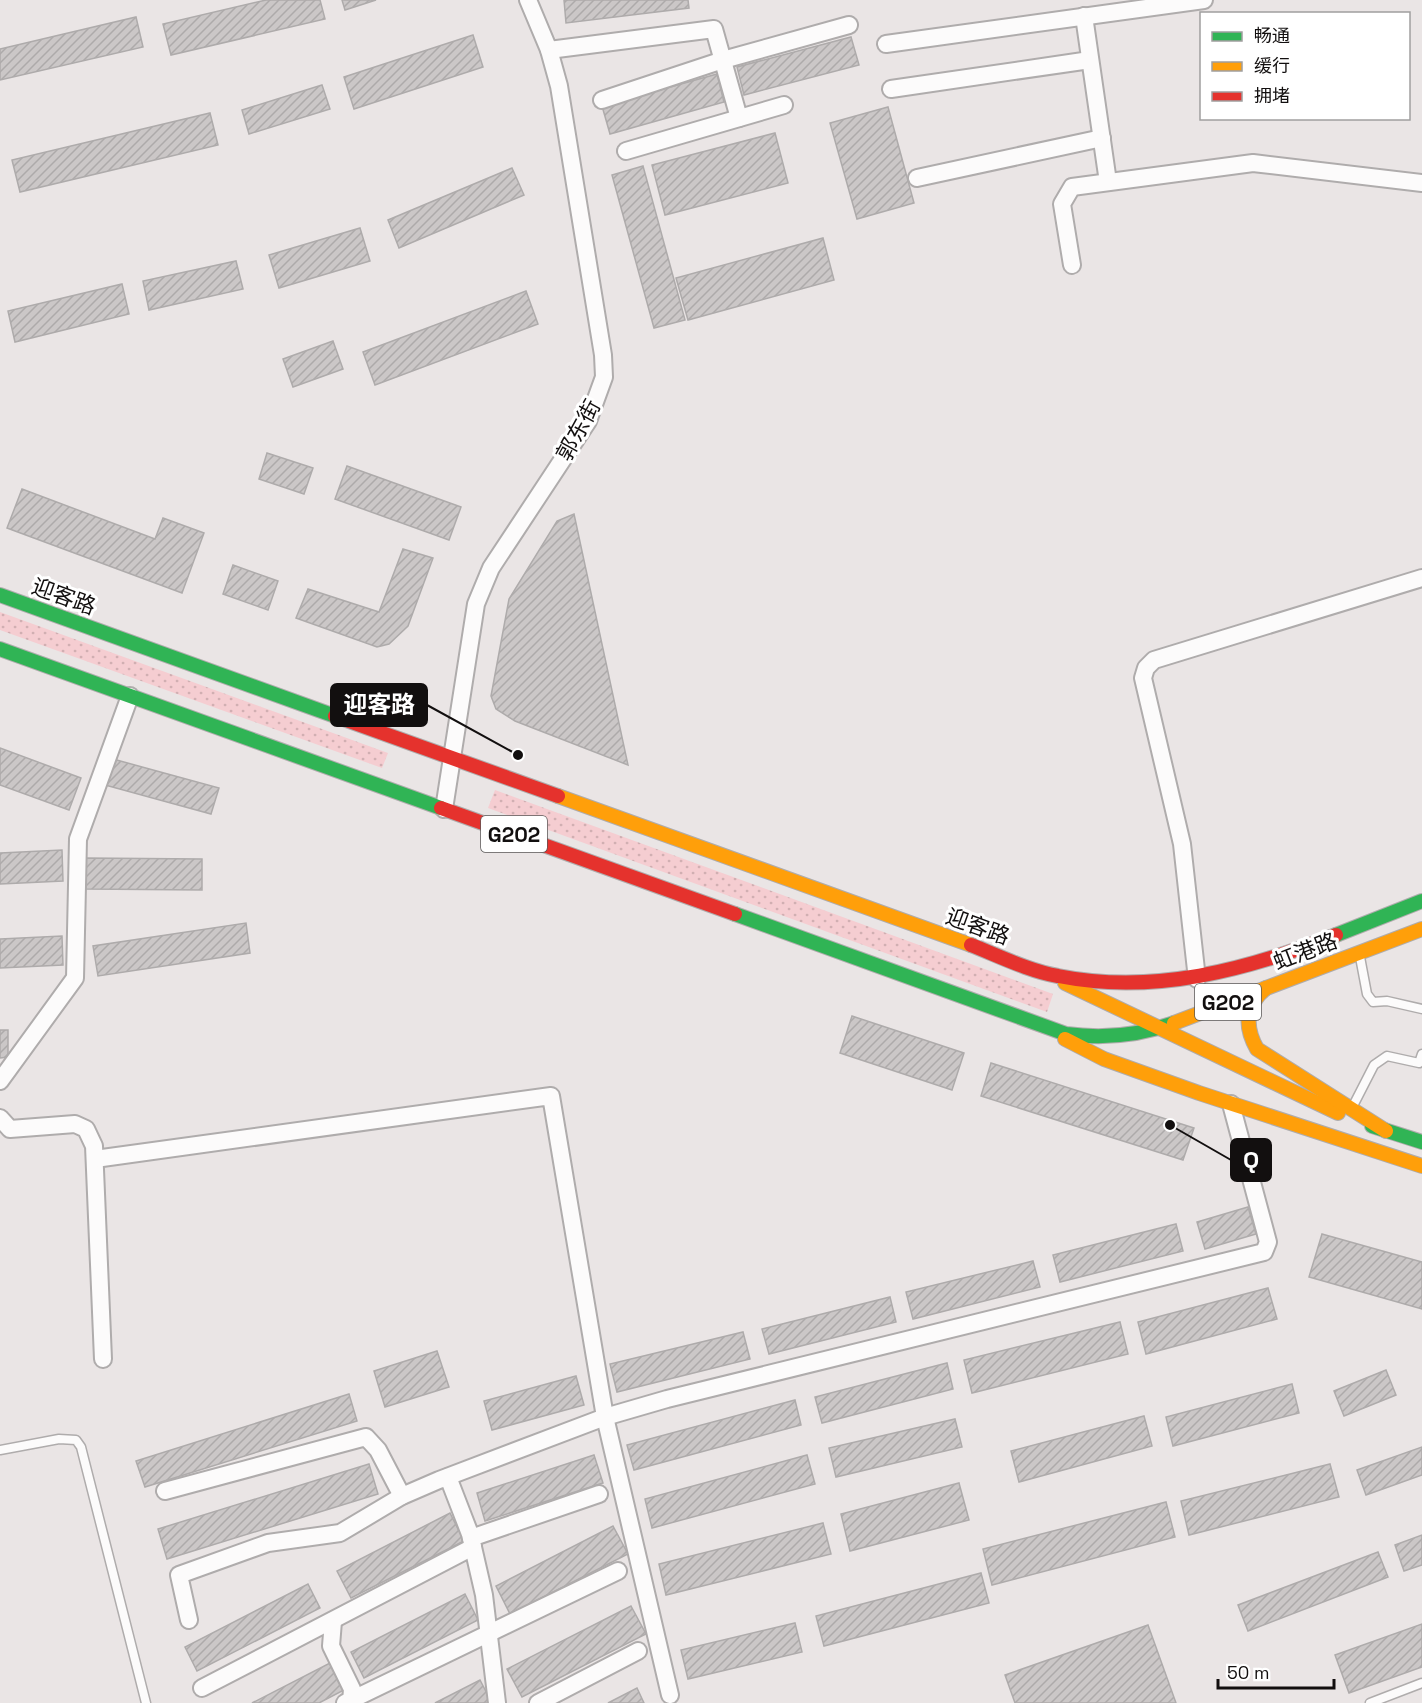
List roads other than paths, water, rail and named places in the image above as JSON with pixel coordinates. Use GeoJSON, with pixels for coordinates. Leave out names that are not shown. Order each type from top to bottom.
{"type":"FeatureCollection","features":[{"type":"Feature","properties":{"kind":"main road","name":"迎客路"},"geometry":{"type":"LineString","coordinates":[[0,595],[1034,968],[1304,1098],[1386,1131],[1422,1142]]}},
{"type":"Feature","properties":{"kind":"main road","name":"G202"},"geometry":{"type":"LineString","coordinates":[[0,649],[1029,1020]]}},
{"type":"Feature","properties":{"kind":"main road","name":"虹港路"},"geometry":{"type":"LineString","coordinates":[[1034,968],[1089,983],[1155,983],[1197,979],[1241,970],[1422,901]]}},
{"type":"Feature","properties":{"kind":"main road","name":"虹港路"},"geometry":{"type":"LineString","coordinates":[[1029,1020],[1066,1034],[1094,1038],[1144,1034],[1422,929]]}},
{"type":"Feature","properties":{"kind":"main road"},"geometry":{"type":"LineString","coordinates":[[1266,988],[1256,995],[1247,1014],[1247,1027],[1257,1049],[1386,1131]]}},
{"type":"Feature","properties":{"kind":"main road"},"geometry":{"type":"LineString","coordinates":[[1029,1020],[1104,1059],[1231,1104],[1422,1166]]}},
{"type":"Feature","properties":{"kind":"street","name":"郭东街"},"geometry":{"type":"LineString","coordinates":[[444,809],[476,604],[491,568],[588,421],[604,377],[603,355],[566,120],[549,50],[528,0]]}},
{"type":"Feature","properties":{"kind":"street"},"geometry":{"type":"LineString","coordinates":[[886,44],[1204,0]]}},
{"type":"Feature","properties":{"kind":"street"},"geometry":{"type":"LineString","coordinates":[[1084,16],[1108,182]]}},
{"type":"Feature","properties":{"kind":"street"},"geometry":{"type":"LineString","coordinates":[[602,100],[723,60],[849,25]]}},
{"type":"Feature","properties":{"kind":"street"},"geometry":{"type":"LineString","coordinates":[[549,50],[714,29],[739,118]]}},
{"type":"Feature","properties":{"kind":"street"},"geometry":{"type":"LineString","coordinates":[[891,88],[1090,60]]}},
{"type":"Feature","properties":{"kind":"street"},"geometry":{"type":"LineString","coordinates":[[626,151],[784,105]]}},
{"type":"Feature","properties":{"kind":"street"},"geometry":{"type":"LineString","coordinates":[[917,178],[1102,138]]}},
{"type":"Feature","properties":{"kind":"street"},"geometry":{"type":"LineString","coordinates":[[1072,266],[1062,204],[1072,187],[1253,163],[1422,183]]}},
{"type":"Feature","properties":{"kind":"street"},"geometry":{"type":"LineString","coordinates":[[1197,979],[1182,844],[1143,678],[1146,668],[1154,660],[1422,578]]}},
{"type":"Feature","properties":{"kind":"street"},"geometry":{"type":"LineString","coordinates":[[0,1081],[75,978],[78,839],[130,696]]}},
{"type":"Feature","properties":{"kind":"street"},"geometry":{"type":"LineString","coordinates":[[94,1159],[551,1095],[605,1417],[670,1695]]}},
{"type":"Feature","properties":{"kind":"street"},"geometry":{"type":"LineString","coordinates":[[189,1620],[179,1575],[268,1543],[340,1533],[402,1496],[605,1417],[667,1399],[1264,1252],[1268,1242],[1231,1104]]}},
{"type":"Feature","properties":{"kind":"street"},"geometry":{"type":"LineString","coordinates":[[0,1118],[10,1128],[75,1124],[86,1129],[94,1146],[103,1359]]}},
{"type":"Feature","properties":{"kind":"street"},"geometry":{"type":"LineString","coordinates":[[165,1491],[366,1437],[378,1450],[402,1496]]}},
{"type":"Feature","properties":{"kind":"street"},"geometry":{"type":"LineString","coordinates":[[448,1477],[472,1543],[484,1595],[497,1703]]}},
{"type":"Feature","properties":{"kind":"street"},"geometry":{"type":"LineString","coordinates":[[202,1688],[333,1621],[472,1543],[598,1494]]}},
{"type":"Feature","properties":{"kind":"street"},"geometry":{"type":"LineString","coordinates":[[349,1702],[618,1571]]}},
{"type":"Feature","properties":{"kind":"street"},"geometry":{"type":"LineString","coordinates":[[333,1621],[331,1646],[352,1689],[349,1702]]}},
{"type":"Feature","properties":{"kind":"street"},"geometry":{"type":"LineString","coordinates":[[538,1703],[638,1651]]}},
{"type":"Feature","properties":{"kind":"lane"},"geometry":{"type":"LineString","coordinates":[[1359,953],[1367,994],[1373,1002],[1387,1001],[1422,1009]]}},
{"type":"Feature","properties":{"kind":"lane"},"geometry":{"type":"LineString","coordinates":[[1351,1110],[1374,1065],[1387,1056],[1419,1063],[1422,1054]]}},
{"type":"Feature","properties":{"kind":"lane"},"geometry":{"type":"LineString","coordinates":[[0,1450],[59,1439],[76,1440],[81,1447],[146,1703]]}},
{"type":"Feature","properties":{"kind":"lane"},"geometry":{"type":"LineString","coordinates":[[1370,1703],[1422,1683]]}},
{"type":"Feature","properties":{"kind":"place","name":"迎客路"},"geometry":{"type":"Point","coordinates":[518,755]}},
{"type":"Feature","properties":{"kind":"place","name":"Q"},"geometry":{"type":"Point","coordinates":[1170,1125]}}]}
